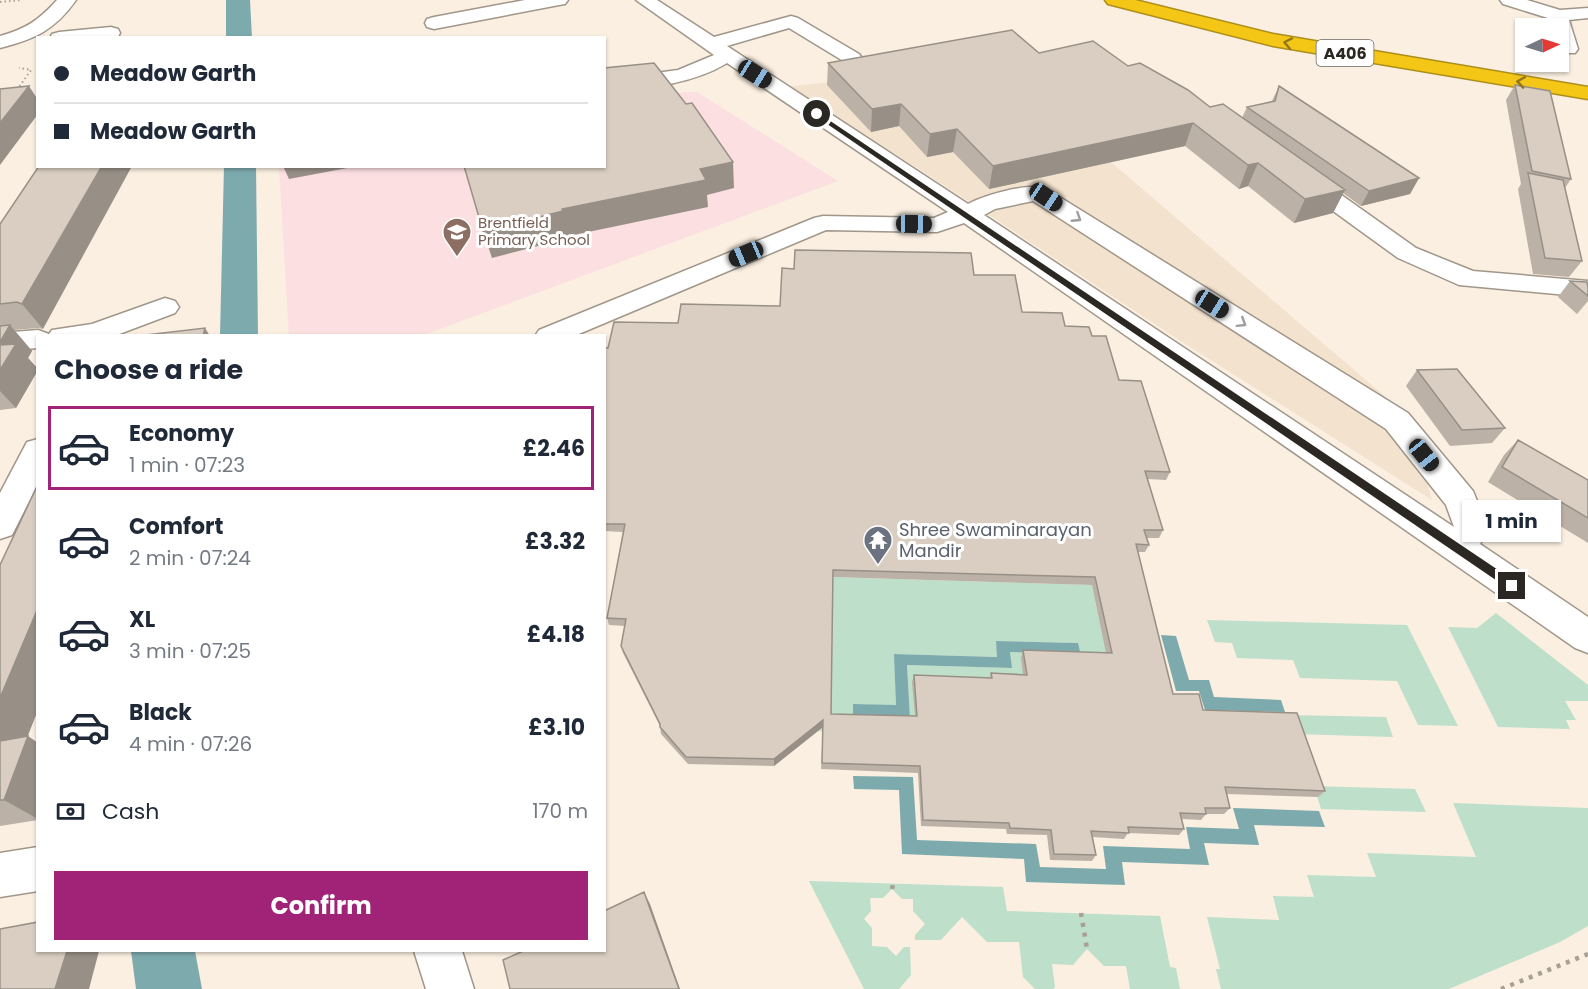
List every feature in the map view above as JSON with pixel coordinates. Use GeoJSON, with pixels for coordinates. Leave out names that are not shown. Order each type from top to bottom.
{"type":"FeatureCollection","features":[{"type":"Feature","properties":{"kind":"highway","name":"A406"},"geometry":{"type":"LineString","coordinates":[[1114,0],[1189,21],[1283,42],[1588,93]]}},
{"type":"Feature","properties":{"kind":"highway"},"geometry":{"type":"LineString","coordinates":[[1184,0],[1263,18]]}},
{"type":"Feature","properties":{"kind":"highway","name":"A406"},"geometry":{"type":"LineString","coordinates":[[1314,28],[1416,45]]}},
{"type":"Feature","properties":{"kind":"street"},"geometry":{"type":"LineString","coordinates":[[36,36],[67,0]]}},
{"type":"Feature","properties":{"kind":"street"},"geometry":{"type":"LineString","coordinates":[[434,23],[559,0]]}},
{"type":"Feature","properties":{"kind":"street"},"geometry":{"type":"LineString","coordinates":[[645,0],[967,214],[1588,637]]}},
{"type":"Feature","properties":{"kind":"street"},"geometry":{"type":"LineString","coordinates":[[1509,0],[1559,16],[1588,13]]}},
{"type":"Feature","properties":{"kind":"street"},"geometry":{"type":"LineString","coordinates":[[719,50],[791,22],[852,58]]}},
{"type":"Feature","properties":{"kind":"street"},"geometry":{"type":"LineString","coordinates":[[80,36],[111,33]]}},
{"type":"Feature","properties":{"kind":"street"},"geometry":{"type":"LineString","coordinates":[[0,42],[28,46]]}},
{"type":"Feature","properties":{"kind":"street"},"geometry":{"type":"LineString","coordinates":[[606,86],[685,74],[715,64],[719,50]]}},
{"type":"Feature","properties":{"kind":"street"},"geometry":{"type":"LineString","coordinates":[[1283,164],[1407,253],[1468,279],[1588,289]]}},
{"type":"Feature","properties":{"kind":"street"},"geometry":{"type":"LineString","coordinates":[[554,334],[823,223],[937,225],[988,203],[1036,193],[1046,197],[1146,263],[1367,400],[1397,422],[1461,500],[1472,530],[1456,547]]}},
{"type":"Feature","properties":{"kind":"street"},"geometry":{"type":"LineString","coordinates":[[94,334],[165,306]]}},
{"type":"Feature","properties":{"kind":"street"},"geometry":{"type":"LineString","coordinates":[[0,342],[36,339]]}},
{"type":"Feature","properties":{"kind":"street"},"geometry":{"type":"LineString","coordinates":[[0,526],[36,454]]}},
{"type":"Feature","properties":{"kind":"street"},"geometry":{"type":"LineString","coordinates":[[0,875],[36,869]]}},
{"type":"Feature","properties":{"kind":"street"},"geometry":{"type":"LineString","coordinates":[[438,952],[450,989]]}},
{"type":"Feature","properties":{"kind":"path"},"geometry":{"type":"LineString","coordinates":[[0,2],[29,0]]}},
{"type":"Feature","properties":{"kind":"path"},"geometry":{"type":"LineString","coordinates":[[11,97],[31,70],[16,68],[28,46]]}},
{"type":"Feature","properties":{"kind":"path"},"geometry":{"type":"LineString","coordinates":[[1081,913],[1087,949]]}},
{"type":"Feature","properties":{"kind":"path"},"geometry":{"type":"LineString","coordinates":[[1501,989],[1588,954]]}},
{"type":"Feature","properties":{"kind":"shaded area"},"geometry":{"type":"Polygon","coordinates":[[[995,63],[1408,416],[1432,500],[1179,340],[916,167],[787,87],[995,63]]]}},
{"type":"Feature","properties":{"kind":"shaded area","name":"Brentfield Primary School"},"geometry":{"type":"Polygon","coordinates":[[[697,92],[838,181],[426,334],[289,334],[279,168],[606,168],[606,95],[697,92]]]}},
{"type":"Feature","properties":{"kind":"green space"},"geometry":{"type":"Polygon","coordinates":[[[832,577],[1092,585],[1102,631],[1133,690],[1024,682],[915,723],[853,732],[816,731],[832,577]],[[996,641],[998,657],[895,654],[896,706],[853,704],[910,718],[907,665],[1011,668],[1010,652],[1067,654],[1082,659],[1078,643],[996,641]]]}},
{"type":"Feature","properties":{"kind":"green space"},"geometry":{"type":"Polygon","coordinates":[[[1496,613],[1588,685],[1588,701],[1565,701],[1576,720],[1566,720],[1570,729],[1498,727],[1448,627],[1477,628],[1496,613]]]}},
{"type":"Feature","properties":{"kind":"green space"},"geometry":{"type":"Polygon","coordinates":[[[1207,620],[1407,625],[1458,726],[1418,725],[1397,681],[1300,678],[1293,660],[1237,658],[1232,643],[1215,642],[1207,620]]]}},
{"type":"Feature","properties":{"kind":"green space"},"geometry":{"type":"Polygon","coordinates":[[[1288,715],[1386,717],[1393,737],[1295,734],[1288,715]]]}},
{"type":"Feature","properties":{"kind":"green space"},"geometry":{"type":"Polygon","coordinates":[[[1314,786],[1415,789],[1426,812],[1321,809],[1314,786]]]}},
{"type":"Feature","properties":{"kind":"green space"},"geometry":{"type":"Polygon","coordinates":[[[1453,803],[1588,808],[1588,926],[1560,942],[1449,989],[1221,989],[1216,969],[1220,969],[1207,917],[1279,920],[1273,896],[1314,897],[1307,875],[1376,877],[1367,853],[1476,857],[1453,803]]]}},
{"type":"Feature","properties":{"kind":"green space"},"geometry":{"type":"Polygon","coordinates":[[[809,881],[1003,887],[1007,911],[1160,916],[1170,967],[1176,968],[1180,989],[1130,989],[1126,966],[1104,966],[1087,949],[1073,965],[1052,964],[1055,987],[1053,989],[1035,989],[1023,977],[1019,942],[987,942],[962,917],[941,940],[915,940],[915,935],[925,924],[913,911],[913,899],[902,899],[892,889],[883,898],[870,898],[871,911],[864,919],[872,928],[872,946],[887,947],[896,956],[904,947],[910,947],[911,975],[899,989],[864,989],[809,881]]]}},
{"type":"Feature","properties":{"kind":"water"},"geometry":{"type":"Polygon","coordinates":[[[1161,635],[1176,636],[1189,680],[1209,680],[1214,697],[1281,700],[1285,712],[1205,710],[1199,691],[1176,691],[1161,635]]]}},
{"type":"Feature","properties":{"kind":"water"},"geometry":{"type":"Polygon","coordinates":[[[996,641],[1078,643],[1082,659],[1067,654],[1010,652],[1012,668],[907,665],[910,718],[853,716],[853,704],[896,705],[894,654],[997,657],[996,641]]]}},
{"type":"Feature","properties":{"kind":"water"},"geometry":{"type":"Polygon","coordinates":[[[853,776],[913,777],[917,840],[1036,844],[1040,867],[1106,869],[1103,846],[1190,849],[1186,827],[1239,829],[1233,808],[1319,811],[1325,827],[1254,825],[1259,845],[1204,843],[1209,865],[1122,862],[1125,885],[1026,882],[1024,859],[902,854],[899,790],[854,789],[853,776]]]}},
{"type":"Feature","properties":{"kind":"building"},"geometry":{"type":"Polygon","coordinates":[[[1012,30],[1039,53],[1093,41],[1128,66],[1140,63],[1188,90],[1210,107],[1223,104],[1345,190],[1305,199],[1258,163],[1248,165],[1193,123],[993,166],[957,129],[930,134],[901,104],[872,109],[828,63],[1012,30]]]}},
{"type":"Feature","properties":{"kind":"building"},"geometry":{"type":"Polygon","coordinates":[[[654,63],[686,104],[692,103],[733,162],[700,169],[706,180],[562,209],[563,211],[483,231],[465,168],[606,168],[606,68],[654,63]]]}},
{"type":"Feature","properties":{"kind":"building"},"geometry":{"type":"Polygon","coordinates":[[[1515,85],[1550,91],[1571,179],[1532,171],[1515,85]]]}},
{"type":"Feature","properties":{"kind":"building"},"geometry":{"type":"Polygon","coordinates":[[[29,86],[0,123],[0,89],[29,86]]]}},
{"type":"Feature","properties":{"kind":"building"},"geometry":{"type":"Polygon","coordinates":[[[1279,86],[1419,178],[1369,191],[1247,107],[1275,101],[1279,86]]]}},
{"type":"Feature","properties":{"kind":"building"},"geometry":{"type":"Polygon","coordinates":[[[38,168],[101,168],[22,304],[17,302],[0,304],[0,224],[38,168]]]}},
{"type":"Feature","properties":{"kind":"building"},"geometry":{"type":"Polygon","coordinates":[[[1528,173],[1563,180],[1582,261],[1545,258],[1528,173]]]}},
{"type":"Feature","properties":{"kind":"building","name":"Shree Swaminarayan Mandir"},"geometry":{"type":"Polygon","coordinates":[[[795,250],[971,253],[974,275],[1015,275],[1022,312],[1062,313],[1065,326],[1089,327],[1092,336],[1106,336],[1119,380],[1141,381],[1170,472],[1145,471],[1163,530],[1144,530],[1149,545],[1136,544],[1173,694],[1199,694],[1203,710],[1297,713],[1325,791],[1225,787],[1230,808],[1205,808],[1206,814],[1180,813],[1184,829],[1128,827],[1129,833],[1091,831],[1096,855],[1054,854],[1051,830],[1010,828],[1009,823],[923,820],[920,766],[822,763],[823,720],[774,759],[686,757],[660,727],[621,646],[626,619],[607,618],[625,524],[606,524],[606,348],[608,348],[614,322],[678,323],[681,304],[780,306],[782,268],[794,269],[795,250]],[[833,570],[831,714],[917,716],[914,675],[992,678],[991,673],[1027,675],[1023,650],[1112,653],[1095,577],[833,570]]]}},
{"type":"Feature","properties":{"kind":"building"},"geometry":{"type":"Polygon","coordinates":[[[1570,281],[1587,282],[1588,296],[1570,281]]]}},
{"type":"Feature","properties":{"kind":"building"},"geometry":{"type":"Polygon","coordinates":[[[10,325],[0,342],[0,326],[10,325]]]}},
{"type":"Feature","properties":{"kind":"building"},"geometry":{"type":"Polygon","coordinates":[[[205,328],[204,334],[154,334],[205,328]]]}},
{"type":"Feature","properties":{"kind":"building"},"geometry":{"type":"Polygon","coordinates":[[[16,344],[0,370],[0,345],[16,344]]]}},
{"type":"Feature","properties":{"kind":"building"},"geometry":{"type":"Polygon","coordinates":[[[1457,369],[1505,428],[1462,430],[1417,370],[1457,369]]]}},
{"type":"Feature","properties":{"kind":"building"},"geometry":{"type":"Polygon","coordinates":[[[1518,440],[1588,480],[1588,518],[1502,467],[1518,440]]]}},
{"type":"Feature","properties":{"kind":"building"},"geometry":{"type":"Polygon","coordinates":[[[36,488],[36,613],[0,698],[0,565],[36,488]]]}},
{"type":"Feature","properties":{"kind":"building"},"geometry":{"type":"Polygon","coordinates":[[[28,736],[4,800],[0,800],[0,741],[28,736]]]}},
{"type":"Feature","properties":{"kind":"building"},"geometry":{"type":"Polygon","coordinates":[[[644,892],[679,989],[510,989],[503,960],[521,952],[606,952],[606,910],[644,892]]]}},
{"type":"Feature","properties":{"kind":"building"},"geometry":{"type":"Polygon","coordinates":[[[36,922],[36,952],[67,952],[55,989],[0,989],[0,929],[36,922]]]}},
{"type":"Feature","properties":{"kind":"waterway"},"geometry":{"type":"LineString","coordinates":[[238,0],[239,36]]}},
{"type":"Feature","properties":{"kind":"waterway"},"geometry":{"type":"LineString","coordinates":[[239,334],[240,168]]}},
{"type":"Feature","properties":{"kind":"waterway"},"geometry":{"type":"LineString","coordinates":[[163,952],[169,989]]}},
{"type":"Feature","properties":{"kind":"place","name":"Brentfield Primary School"},"geometry":{"type":"Point","coordinates":[457,258]}},
{"type":"Feature","properties":{"kind":"place","name":"Shree Swaminarayan Mandir"},"geometry":{"type":"Point","coordinates":[878,566]}},
{"type":"Feature","properties":{"kind":"route"},"geometry":{"type":"LineString","coordinates":[[817,114],[1512,586]]}}]}
